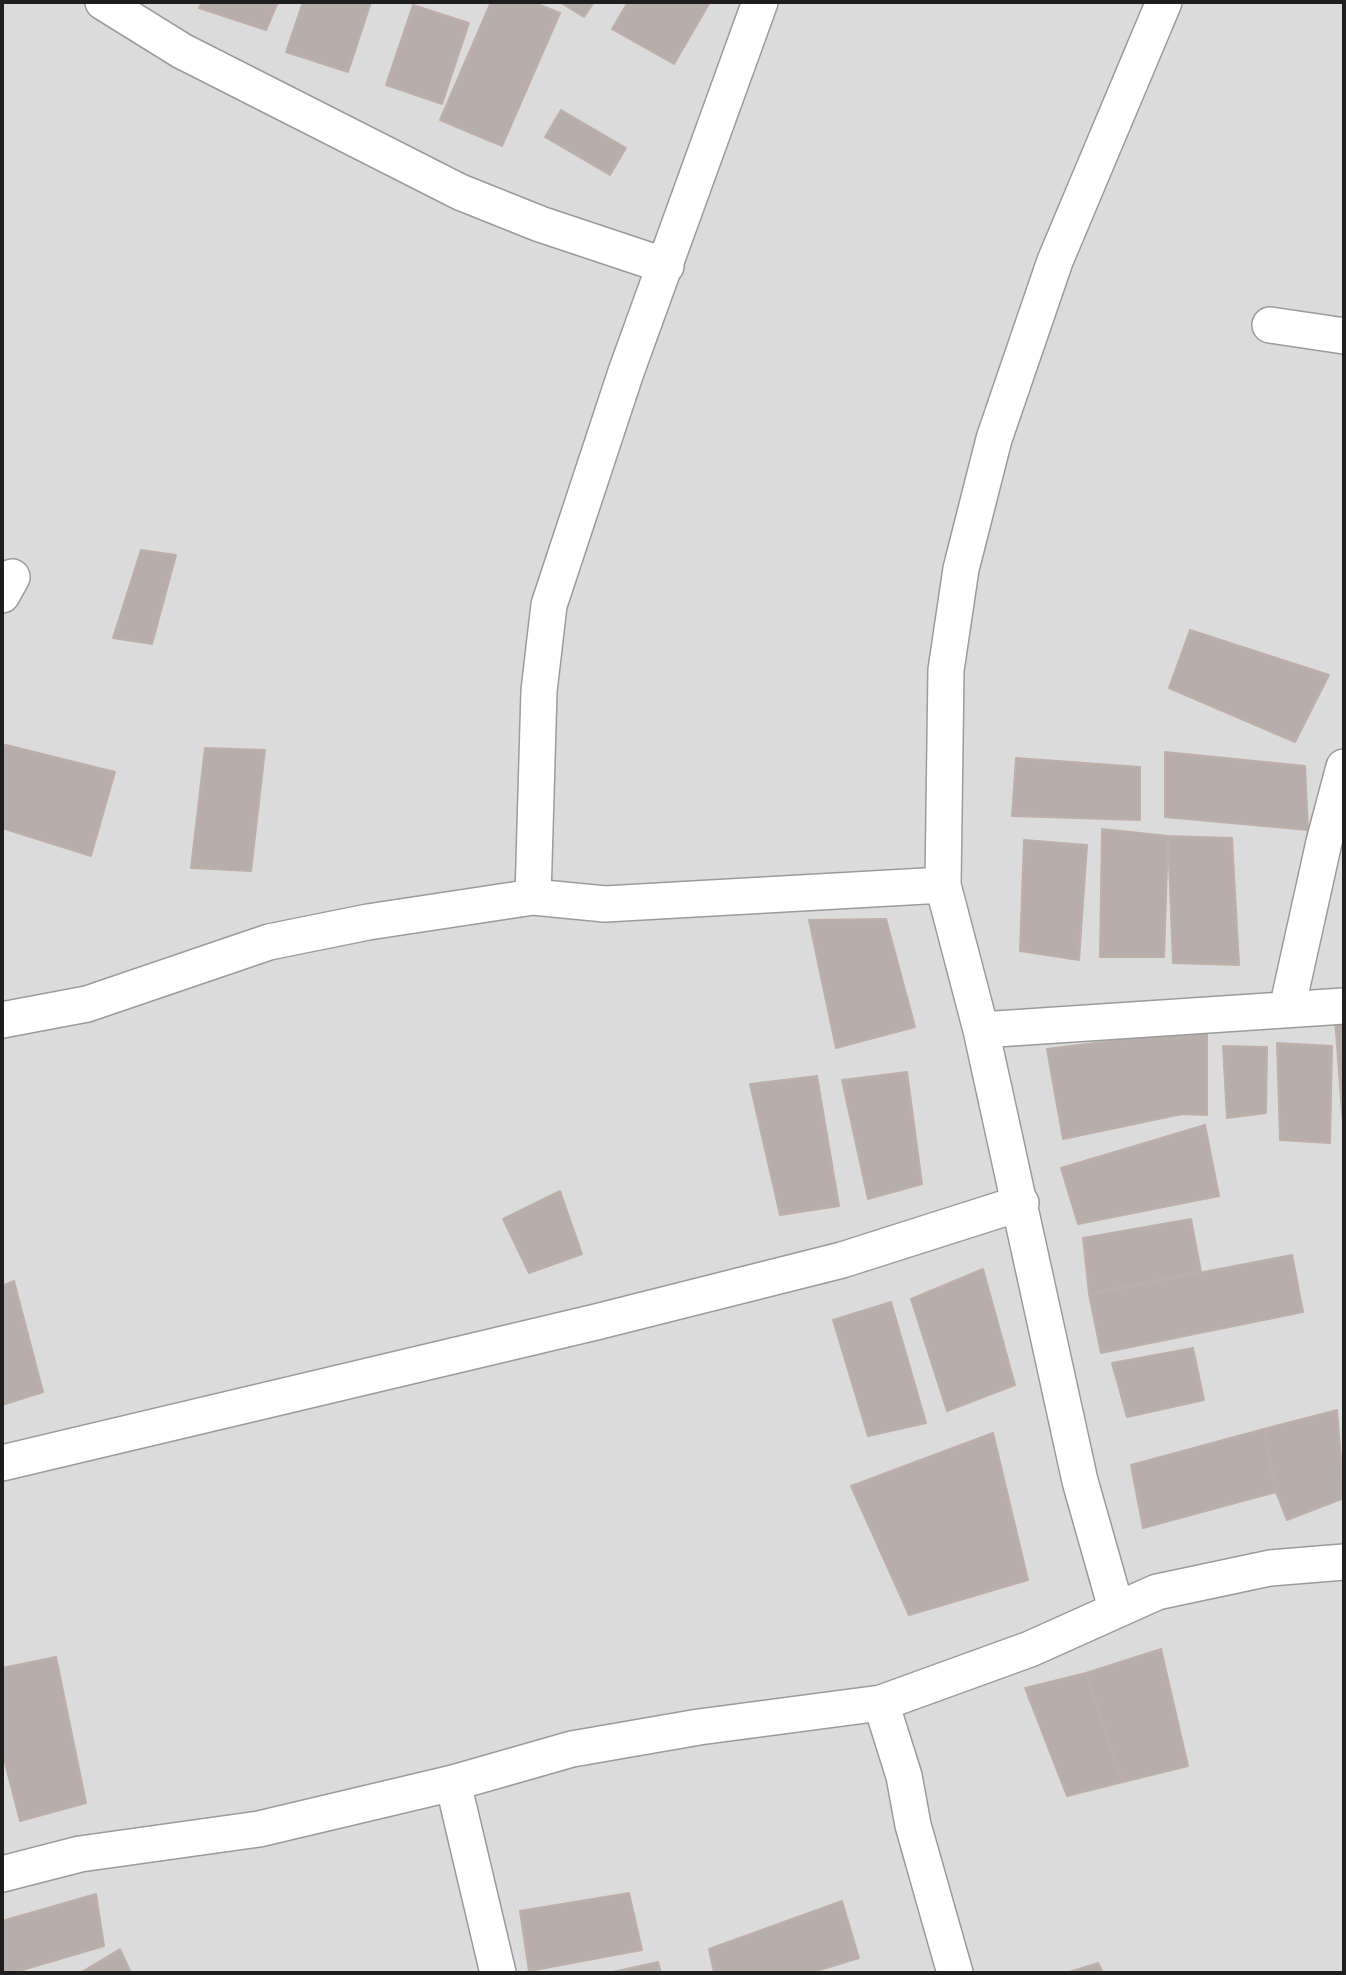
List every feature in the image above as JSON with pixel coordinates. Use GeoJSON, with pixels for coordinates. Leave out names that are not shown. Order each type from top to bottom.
{"type":"FeatureCollection","features":[{"type":"Feature","properties":{"kind":"street"},"geometry":{"type":"LineString","coordinates":[[103,2],[183,51],[460,192],[540,224],[666,266]]}},
{"type":"Feature","properties":{"kind":"street"},"geometry":{"type":"LineString","coordinates":[[533,897],[539,691],[549,605],[626,372],[760,2]]}},
{"type":"Feature","properties":{"kind":"street"},"geometry":{"type":"LineString","coordinates":[[1116,1608],[1080,1481],[1021,1203],[1002,1135],[981,1030],[943,885],[946,670],[961,569],[994,439],[1055,261],[1164,2]]}},
{"type":"Feature","properties":{"kind":"street"},"geometry":{"type":"LineString","coordinates":[[1270,325],[1344,336]]}},
{"type":"Feature","properties":{"kind":"street"},"geometry":{"type":"LineString","coordinates":[[1287,1009],[1324,842],[1344,767]]}},
{"type":"Feature","properties":{"kind":"street"},"geometry":{"type":"LineString","coordinates":[[2,1020],[87,1004],[269,942],[368,922],[533,897],[605,904],[943,885]]}},
{"type":"Feature","properties":{"kind":"street"},"geometry":{"type":"LineString","coordinates":[[981,1030],[1344,1006]]}},
{"type":"Feature","properties":{"kind":"street"},"geometry":{"type":"LineString","coordinates":[[2,1462],[803,1270],[1021,1203]]}},
{"type":"Feature","properties":{"kind":"street"},"geometry":{"type":"LineString","coordinates":[[2,1874],[80,1854],[259,1829],[453,1783],[572,1749],[699,1727],[881,1703],[1030,1648],[1157,1592],[1270,1568],[1344,1562]]}},
{"type":"Feature","properties":{"kind":"street"},"geometry":{"type":"LineString","coordinates":[[881,1703],[904,1776],[913,1825],[956,1973]]}},
{"type":"Feature","properties":{"kind":"street"},"geometry":{"type":"LineString","coordinates":[[453,1783],[498,1973]]}},
{"type":"Feature","properties":{"kind":"shaded area"},"geometry":{"type":"Polygon","coordinates":[[[2,2],[1344,2],[1344,1973],[2,1973],[2,2]]]}},
{"type":"Feature","properties":{"kind":"building"},"geometry":{"type":"Polygon","coordinates":[[[202,2],[278,2],[266,30],[199,8],[202,2]]]}},
{"type":"Feature","properties":{"kind":"building"},"geometry":{"type":"Polygon","coordinates":[[[303,2],[371,2],[348,72],[286,52],[303,2]]]}},
{"type":"Feature","properties":{"kind":"building"},"geometry":{"type":"Polygon","coordinates":[[[491,2],[533,2],[560,13],[502,146],[440,120],[491,2]]]}},
{"type":"Feature","properties":{"kind":"building"},"geometry":{"type":"Polygon","coordinates":[[[560,2],[594,2],[584,17],[560,2]]]}},
{"type":"Feature","properties":{"kind":"building"},"geometry":{"type":"Polygon","coordinates":[[[628,2],[710,2],[674,64],[612,29],[628,2]]]}},
{"type":"Feature","properties":{"kind":"building"},"geometry":{"type":"Polygon","coordinates":[[[413,5],[469,23],[442,104],[386,85],[413,5]]]}},
{"type":"Feature","properties":{"kind":"building"},"geometry":{"type":"Polygon","coordinates":[[[561,110],[626,148],[610,175],[545,137],[561,110]]]}},
{"type":"Feature","properties":{"kind":"building"},"geometry":{"type":"Polygon","coordinates":[[[141,550],[176,555],[152,644],[113,638],[141,550]]]}},
{"type":"Feature","properties":{"kind":"building"},"geometry":{"type":"Polygon","coordinates":[[[1190,630],[1329,675],[1295,742],[1169,688],[1190,630]]]}},
{"type":"Feature","properties":{"kind":"building"},"geometry":{"type":"Polygon","coordinates":[[[2,744],[115,772],[91,856],[2,828],[2,744]]]}},
{"type":"Feature","properties":{"kind":"building"},"geometry":{"type":"Polygon","coordinates":[[[205,748],[265,750],[251,871],[191,868],[205,748]]]}},
{"type":"Feature","properties":{"kind":"building"},"geometry":{"type":"Polygon","coordinates":[[[1165,752],[1305,766],[1308,830],[1165,817],[1165,752]]]}},
{"type":"Feature","properties":{"kind":"building"},"geometry":{"type":"Polygon","coordinates":[[[1016,758],[1140,767],[1140,820],[1012,816],[1016,758]]]}},
{"type":"Feature","properties":{"kind":"building"},"geometry":{"type":"Polygon","coordinates":[[[1102,829],[1168,836],[1164,957],[1100,957],[1102,829]]]}},
{"type":"Feature","properties":{"kind":"building"},"geometry":{"type":"Polygon","coordinates":[[[1168,836],[1232,838],[1239,965],[1173,963],[1168,836]]]}},
{"type":"Feature","properties":{"kind":"building"},"geometry":{"type":"Polygon","coordinates":[[[1024,840],[1087,845],[1079,960],[1020,951],[1024,840]]]}},
{"type":"Feature","properties":{"kind":"building"},"geometry":{"type":"Polygon","coordinates":[[[886,919],[915,1027],[836,1048],[809,920],[886,919]]]}},
{"type":"Feature","properties":{"kind":"building"},"geometry":{"type":"Polygon","coordinates":[[[1335,1019],[1344,1020],[1344,1138],[1335,1019]]]}},
{"type":"Feature","properties":{"kind":"building"},"geometry":{"type":"Polygon","coordinates":[[[1207,1029],[1207,1115],[1182,1114],[1063,1139],[1047,1049],[1207,1029]]]}},
{"type":"Feature","properties":{"kind":"building"},"geometry":{"type":"Polygon","coordinates":[[[1277,1043],[1332,1046],[1330,1143],[1280,1140],[1277,1043]]]}},
{"type":"Feature","properties":{"kind":"building"},"geometry":{"type":"Polygon","coordinates":[[[1223,1046],[1267,1047],[1266,1113],[1227,1118],[1223,1046]]]}},
{"type":"Feature","properties":{"kind":"building"},"geometry":{"type":"Polygon","coordinates":[[[907,1072],[922,1184],[868,1199],[842,1080],[907,1072]]]}},
{"type":"Feature","properties":{"kind":"building"},"geometry":{"type":"Polygon","coordinates":[[[817,1076],[839,1206],[780,1215],[750,1084],[817,1076]]]}},
{"type":"Feature","properties":{"kind":"building"},"geometry":{"type":"Polygon","coordinates":[[[1205,1125],[1219,1196],[1078,1224],[1061,1168],[1205,1125]]]}},
{"type":"Feature","properties":{"kind":"building"},"geometry":{"type":"Polygon","coordinates":[[[560,1191],[582,1254],[529,1273],[503,1219],[560,1191]]]}},
{"type":"Feature","properties":{"kind":"building"},"geometry":{"type":"Polygon","coordinates":[[[1191,1219],[1201,1272],[1089,1294],[1083,1238],[1191,1219]]]}},
{"type":"Feature","properties":{"kind":"building"},"geometry":{"type":"Polygon","coordinates":[[[1292,1255],[1303,1312],[1101,1353],[1089,1294],[1292,1255]]]}},
{"type":"Feature","properties":{"kind":"building"},"geometry":{"type":"Polygon","coordinates":[[[983,1269],[1015,1385],[947,1411],[911,1299],[983,1269]]]}},
{"type":"Feature","properties":{"kind":"building"},"geometry":{"type":"Polygon","coordinates":[[[14,1281],[43,1392],[2,1405],[2,1286],[14,1281]]]}},
{"type":"Feature","properties":{"kind":"building"},"geometry":{"type":"Polygon","coordinates":[[[891,1302],[926,1423],[868,1436],[833,1320],[891,1302]]]}},
{"type":"Feature","properties":{"kind":"building"},"geometry":{"type":"Polygon","coordinates":[[[1193,1348],[1204,1400],[1127,1417],[1112,1363],[1193,1348]]]}},
{"type":"Feature","properties":{"kind":"building"},"geometry":{"type":"Polygon","coordinates":[[[1337,1410],[1344,1498],[1287,1520],[1276,1492],[1264,1429],[1337,1410]]]}},
{"type":"Feature","properties":{"kind":"building"},"geometry":{"type":"Polygon","coordinates":[[[1264,1429],[1276,1492],[1143,1528],[1131,1465],[1264,1429]]]}},
{"type":"Feature","properties":{"kind":"building"},"geometry":{"type":"Polygon","coordinates":[[[993,1433],[1028,1580],[909,1615],[851,1486],[993,1433]]]}},
{"type":"Feature","properties":{"kind":"building"},"geometry":{"type":"Polygon","coordinates":[[[1161,1649],[1188,1766],[1123,1782],[1086,1673],[1161,1649]]]}},
{"type":"Feature","properties":{"kind":"building"},"geometry":{"type":"Polygon","coordinates":[[[56,1657],[86,1803],[20,1821],[2,1751],[2,1668],[56,1657]]]}},
{"type":"Feature","properties":{"kind":"building"},"geometry":{"type":"Polygon","coordinates":[[[1086,1673],[1123,1782],[1067,1796],[1025,1688],[1086,1673]]]}},
{"type":"Feature","properties":{"kind":"building"},"geometry":{"type":"Polygon","coordinates":[[[629,1893],[642,1950],[529,1971],[520,1911],[629,1893]]]}},
{"type":"Feature","properties":{"kind":"building"},"geometry":{"type":"Polygon","coordinates":[[[96,1894],[104,1946],[12,1973],[2,1973],[2,1921],[96,1894]]]}},
{"type":"Feature","properties":{"kind":"building"},"geometry":{"type":"Polygon","coordinates":[[[842,1901],[859,1958],[810,1973],[714,1973],[709,1949],[842,1901]]]}},
{"type":"Feature","properties":{"kind":"building"},"geometry":{"type":"Polygon","coordinates":[[[120,1949],[131,1973],[80,1973],[120,1949]]]}},
{"type":"Feature","properties":{"kind":"building"},"geometry":{"type":"Polygon","coordinates":[[[658,1962],[661,1973],[608,1973],[658,1962]]]}},
{"type":"Feature","properties":{"kind":"building"},"geometry":{"type":"Polygon","coordinates":[[[1098,1963],[1103,1973],[1066,1973],[1098,1963]]]}}]}
